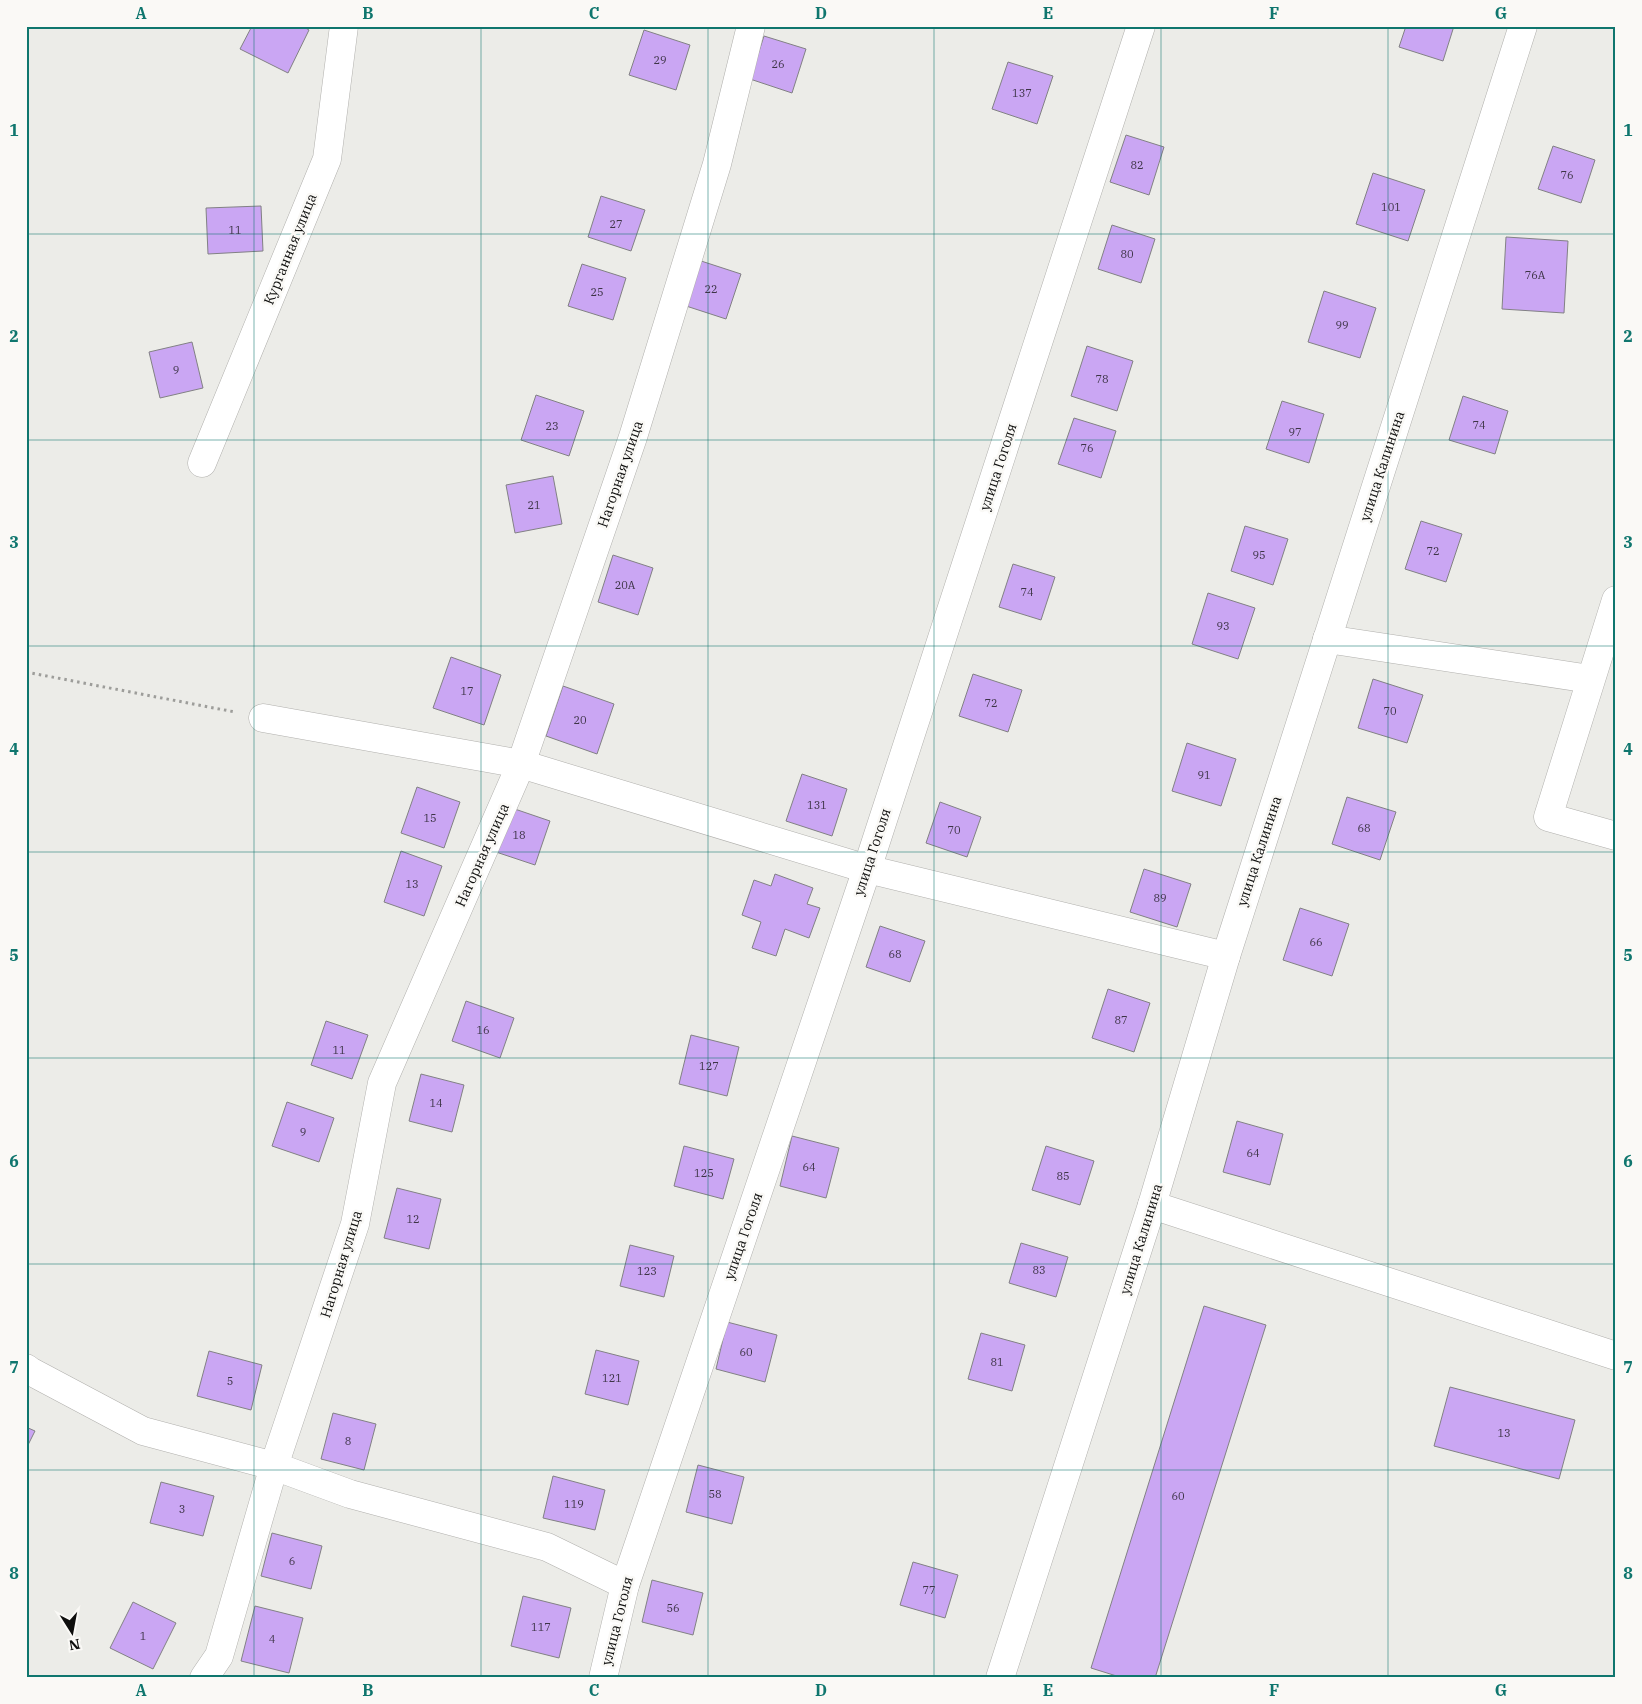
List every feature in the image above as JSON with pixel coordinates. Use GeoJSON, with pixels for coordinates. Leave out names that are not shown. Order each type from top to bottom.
{"type":"FeatureCollection","features":[{"type":"Feature","properties":{"kind":"street","name":"Курганная улица"},"geometry":{"type":"LineString","coordinates":[[202,463],[327,159],[344,26]]}},
{"type":"Feature","properties":{"kind":"street","name":"Нагорная улица"},"geometry":{"type":"LineString","coordinates":[[204,1678],[219,1656],[274,1466],[356,1224],[382,1083],[521,764],[633,437],[717,164],[751,26]]}},
{"type":"Feature","properties":{"kind":"street","name":"улица Гоголя"},"geometry":{"type":"LineString","coordinates":[[603,1678],[625,1585],[867,869],[1141,26]]}},
{"type":"Feature","properties":{"kind":"street","name":"улица Калинина"},"geometry":{"type":"LineString","coordinates":[[1000,1678],[1152,1205],[1226,956],[1523,26]]}},
{"type":"Feature","properties":{"kind":"street"},"geometry":{"type":"LineString","coordinates":[[1616,600],[1548,817],[1616,836]]}},
{"type":"Feature","properties":{"kind":"street"},"geometry":{"type":"LineString","coordinates":[[1327,639],[1590,679]]}},
{"type":"Feature","properties":{"kind":"street"},"geometry":{"type":"LineString","coordinates":[[263,718],[521,764],[867,869],[1226,956]]}},
{"type":"Feature","properties":{"kind":"street"},"geometry":{"type":"LineString","coordinates":[[1152,1205],[1616,1356]]}},
{"type":"Feature","properties":{"kind":"street"},"geometry":{"type":"LineString","coordinates":[[26,1368],[143,1432],[274,1466],[350,1494],[547,1547],[625,1585]]}},
{"type":"Feature","properties":{"kind":"path"},"geometry":{"type":"LineString","coordinates":[[26,672],[263,718]]}},
{"type":"Feature","properties":{"kind":"building"},"geometry":{"type":"Polygon","coordinates":[[[252,26],[302,26],[309,30],[288,73],[240,49],[252,26]]]}},
{"type":"Feature","properties":{"kind":"building"},"geometry":{"type":"Polygon","coordinates":[[[1406,26],[1454,26],[1443,61],[1399,47],[1406,26]]]}},
{"type":"Feature","properties":{"kind":"building"},"geometry":{"type":"Polygon","coordinates":[[[644,30],[690,45],[676,90],[629,75],[644,30]]]}},
{"type":"Feature","properties":{"kind":"building"},"geometry":{"type":"Polygon","coordinates":[[[764,36],[806,49],[792,93],[750,79],[764,36]]]}},
{"type":"Feature","properties":{"kind":"building"},"geometry":{"type":"Polygon","coordinates":[[[1008,62],[1053,76],[1037,124],[992,109],[1008,62]]]}},
{"type":"Feature","properties":{"kind":"building"},"geometry":{"type":"Polygon","coordinates":[[[1126,135],[1164,147],[1149,195],[1110,182],[1126,135]]]}},
{"type":"Feature","properties":{"kind":"building"},"geometry":{"type":"Polygon","coordinates":[[[1553,146],[1595,160],[1581,203],[1538,189],[1553,146]]]}},
{"type":"Feature","properties":{"kind":"building"},"geometry":{"type":"Polygon","coordinates":[[[1373,173],[1425,190],[1408,241],[1356,224],[1373,173]]]}},
{"type":"Feature","properties":{"kind":"building"},"geometry":{"type":"Polygon","coordinates":[[[601,196],[645,210],[631,251],[588,237],[601,196]]]}},
{"type":"Feature","properties":{"kind":"building"},"geometry":{"type":"Polygon","coordinates":[[[261,206],[263,251],[208,254],[206,208],[261,206]]]}},
{"type":"Feature","properties":{"kind":"building"},"geometry":{"type":"Polygon","coordinates":[[[1112,225],[1155,239],[1141,283],[1098,269],[1112,225]]]}},
{"type":"Feature","properties":{"kind":"building"},"geometry":{"type":"Polygon","coordinates":[[[1506,237],[1568,241],[1564,313],[1502,309],[1506,237]]]}},
{"type":"Feature","properties":{"kind":"building"},"geometry":{"type":"Polygon","coordinates":[[[695,259],[741,274],[726,319],[680,304],[695,259]]]}},
{"type":"Feature","properties":{"kind":"building"},"geometry":{"type":"Polygon","coordinates":[[[582,264],[626,278],[613,320],[568,306],[582,264]]]}},
{"type":"Feature","properties":{"kind":"building"},"geometry":{"type":"Polygon","coordinates":[[[1324,291],[1376,308],[1360,358],[1308,342],[1324,291]]]}},
{"type":"Feature","properties":{"kind":"building"},"geometry":{"type":"Polygon","coordinates":[[[192,342],[203,388],[160,398],[149,352],[192,342]]]}},
{"type":"Feature","properties":{"kind":"building"},"geometry":{"type":"Polygon","coordinates":[[[1087,346],[1133,361],[1117,411],[1071,396],[1087,346]]]}},
{"type":"Feature","properties":{"kind":"building"},"geometry":{"type":"Polygon","coordinates":[[[536,395],[584,411],[569,456],[521,440],[536,395]]]}},
{"type":"Feature","properties":{"kind":"building"},"geometry":{"type":"Polygon","coordinates":[[[1463,396],[1508,411],[1495,454],[1449,440],[1463,396]]]}},
{"type":"Feature","properties":{"kind":"building"},"geometry":{"type":"Polygon","coordinates":[[[1282,401],[1324,414],[1309,463],[1266,449],[1282,401]]]}},
{"type":"Feature","properties":{"kind":"building"},"geometry":{"type":"Polygon","coordinates":[[[1074,418],[1116,431],[1101,478],[1058,464],[1074,418]]]}},
{"type":"Feature","properties":{"kind":"building"},"geometry":{"type":"Polygon","coordinates":[[[553,476],[562,524],[515,533],[506,485],[553,476]]]}},
{"type":"Feature","properties":{"kind":"building"},"geometry":{"type":"Polygon","coordinates":[[[1421,521],[1462,534],[1446,582],[1405,569],[1421,521]]]}},
{"type":"Feature","properties":{"kind":"building"},"geometry":{"type":"Polygon","coordinates":[[[1245,526],[1288,539],[1273,585],[1231,571],[1245,526]]]}},
{"type":"Feature","properties":{"kind":"building"},"geometry":{"type":"Polygon","coordinates":[[[613,555],[653,568],[638,615],[598,602],[613,555]]]}},
{"type":"Feature","properties":{"kind":"building"},"geometry":{"type":"Polygon","coordinates":[[[1013,564],[1055,577],[1041,620],[999,607],[1013,564]]]}},
{"type":"Feature","properties":{"kind":"building"},"geometry":{"type":"Polygon","coordinates":[[[1208,593],[1255,608],[1238,659],[1192,644],[1208,593]]]}},
{"type":"Feature","properties":{"kind":"building"},"geometry":{"type":"Polygon","coordinates":[[[451,657],[501,675],[484,725],[433,708],[451,657]]]}},
{"type":"Feature","properties":{"kind":"building"},"geometry":{"type":"Polygon","coordinates":[[[973,674],[1022,690],[1008,732],[959,716],[973,674]]]}},
{"type":"Feature","properties":{"kind":"building"},"geometry":{"type":"Polygon","coordinates":[[[1373,679],[1423,695],[1407,743],[1358,728],[1373,679]]]}},
{"type":"Feature","properties":{"kind":"building"},"geometry":{"type":"Polygon","coordinates":[[[563,686],[614,704],[597,754],[546,736],[563,686]]]}},
{"type":"Feature","properties":{"kind":"building"},"geometry":{"type":"Polygon","coordinates":[[[1187,743],[1236,759],[1221,806],[1172,791],[1187,743]]]}},
{"type":"Feature","properties":{"kind":"building"},"geometry":{"type":"Polygon","coordinates":[[[802,774],[847,789],[832,836],[786,821],[802,774]]]}},
{"type":"Feature","properties":{"kind":"building"},"geometry":{"type":"Polygon","coordinates":[[[417,787],[460,802],[444,848],[401,833],[417,787]]]}},
{"type":"Feature","properties":{"kind":"building"},"geometry":{"type":"Polygon","coordinates":[[[1347,797],[1396,812],[1380,860],[1332,844],[1347,797]]]}},
{"type":"Feature","properties":{"kind":"building"},"geometry":{"type":"Polygon","coordinates":[[[940,802],[981,817],[967,857],[926,843],[940,802]]]}},
{"type":"Feature","properties":{"kind":"building"},"geometry":{"type":"Polygon","coordinates":[[[503,805],[550,821],[535,865],[487,849],[503,805]]]}},
{"type":"Feature","properties":{"kind":"building"},"geometry":{"type":"Polygon","coordinates":[[[401,851],[442,866],[424,916],[384,902],[401,851]]]}},
{"type":"Feature","properties":{"kind":"building"},"geometry":{"type":"Polygon","coordinates":[[[1144,869],[1191,884],[1177,927],[1130,912],[1144,869]]]}},
{"type":"Feature","properties":{"kind":"building"},"geometry":{"type":"Polygon","coordinates":[[[775,874],[813,888],[807,904],[820,908],[809,938],[785,929],[776,956],[752,948],[761,922],[742,915],[754,880],[771,886],[775,874]]]}},
{"type":"Feature","properties":{"kind":"building"},"geometry":{"type":"Polygon","coordinates":[[[1300,908],[1349,924],[1332,976],[1283,960],[1300,908]]]}},
{"type":"Feature","properties":{"kind":"building"},"geometry":{"type":"Polygon","coordinates":[[[880,926],[925,941],[910,982],[866,967],[880,926]]]}},
{"type":"Feature","properties":{"kind":"building"},"geometry":{"type":"Polygon","coordinates":[[[1108,989],[1150,1003],[1134,1052],[1092,1038],[1108,989]]]}},
{"type":"Feature","properties":{"kind":"building"},"geometry":{"type":"Polygon","coordinates":[[[466,1001],[514,1018],[500,1058],[452,1041],[466,1001]]]}},
{"type":"Feature","properties":{"kind":"building"},"geometry":{"type":"Polygon","coordinates":[[[326,1021],[368,1035],[352,1079],[311,1065],[326,1021]]]}},
{"type":"Feature","properties":{"kind":"building"},"geometry":{"type":"Polygon","coordinates":[[[691,1035],[739,1047],[727,1096],[679,1084],[691,1035]]]}},
{"type":"Feature","properties":{"kind":"building"},"geometry":{"type":"Polygon","coordinates":[[[421,1074],[464,1085],[452,1132],[409,1121],[421,1074]]]}},
{"type":"Feature","properties":{"kind":"building"},"geometry":{"type":"Polygon","coordinates":[[[287,1102],[334,1118],[319,1162],[272,1146],[287,1102]]]}},
{"type":"Feature","properties":{"kind":"building"},"geometry":{"type":"Polygon","coordinates":[[[1237,1121],[1283,1134],[1270,1185],[1223,1172],[1237,1121]]]}},
{"type":"Feature","properties":{"kind":"building"},"geometry":{"type":"Polygon","coordinates":[[[792,1136],[839,1148],[826,1198],[780,1186],[792,1136]]]}},
{"type":"Feature","properties":{"kind":"building"},"geometry":{"type":"Polygon","coordinates":[[[684,1146],[734,1159],[723,1199],[674,1186],[684,1146]]]}},
{"type":"Feature","properties":{"kind":"building"},"geometry":{"type":"Polygon","coordinates":[[[1046,1146],[1094,1161],[1080,1205],[1032,1190],[1046,1146]]]}},
{"type":"Feature","properties":{"kind":"building"},"geometry":{"type":"Polygon","coordinates":[[[397,1188],[441,1199],[429,1249],[384,1238],[397,1188]]]}},
{"type":"Feature","properties":{"kind":"building"},"geometry":{"type":"Polygon","coordinates":[[[1021,1243],[1068,1257],[1056,1297],[1009,1283],[1021,1243]]]}},
{"type":"Feature","properties":{"kind":"building"},"geometry":{"type":"Polygon","coordinates":[[[630,1245],[674,1256],[664,1297],[620,1286],[630,1245]]]}},
{"type":"Feature","properties":{"kind":"building"},"geometry":{"type":"Polygon","coordinates":[[[1204,1306],[1266,1325],[1155,1678],[1123,1678],[1091,1668],[1204,1306]]]}},
{"type":"Feature","properties":{"kind":"building"},"geometry":{"type":"Polygon","coordinates":[[[727,1322],[777,1335],[765,1382],[716,1369],[727,1322]]]}},
{"type":"Feature","properties":{"kind":"building"},"geometry":{"type":"Polygon","coordinates":[[[981,1333],[1025,1345],[1012,1391],[968,1379],[981,1333]]]}},
{"type":"Feature","properties":{"kind":"building"},"geometry":{"type":"Polygon","coordinates":[[[596,1350],[639,1361],[628,1405],[585,1394],[596,1350]]]}},
{"type":"Feature","properties":{"kind":"building"},"geometry":{"type":"Polygon","coordinates":[[[209,1351],[262,1365],[251,1410],[197,1396],[209,1351]]]}},
{"type":"Feature","properties":{"kind":"building"},"geometry":{"type":"Polygon","coordinates":[[[1450,1387],[1575,1420],[1559,1479],[1434,1446],[1450,1387]]]}},
{"type":"Feature","properties":{"kind":"building"},"geometry":{"type":"Polygon","coordinates":[[[333,1413],[376,1424],[364,1470],[321,1459],[333,1413]]]}},
{"type":"Feature","properties":{"kind":"building"},"geometry":{"type":"Polygon","coordinates":[[[26,1427],[35,1431],[26,1449],[26,1427]]]}},
{"type":"Feature","properties":{"kind":"building"},"geometry":{"type":"Polygon","coordinates":[[[698,1465],[744,1477],[732,1524],[686,1512],[698,1465]]]}},
{"type":"Feature","properties":{"kind":"building"},"geometry":{"type":"Polygon","coordinates":[[[553,1476],[605,1490],[595,1530],[543,1518],[553,1476]]]}},
{"type":"Feature","properties":{"kind":"building"},"geometry":{"type":"Polygon","coordinates":[[[161,1482],[214,1496],[203,1536],[150,1523],[161,1482]]]}},
{"type":"Feature","properties":{"kind":"building"},"geometry":{"type":"Polygon","coordinates":[[[272,1533],[322,1546],[311,1589],[261,1576],[272,1533]]]}},
{"type":"Feature","properties":{"kind":"building"},"geometry":{"type":"Polygon","coordinates":[[[913,1562],[958,1575],[945,1618],[900,1605],[913,1562]]]}},
{"type":"Feature","properties":{"kind":"building"},"geometry":{"type":"Polygon","coordinates":[[[652,1580],[703,1593],[693,1635],[642,1622],[652,1580]]]}},
{"type":"Feature","properties":{"kind":"building"},"geometry":{"type":"Polygon","coordinates":[[[523,1596],[571,1608],[559,1658],[511,1646],[523,1596]]]}},
{"type":"Feature","properties":{"kind":"building"},"geometry":{"type":"Polygon","coordinates":[[[133,1602],[176,1623],[153,1669],[110,1648],[133,1602]]]}},
{"type":"Feature","properties":{"kind":"building"},"geometry":{"type":"Polygon","coordinates":[[[255,1606],[303,1618],[289,1673],[241,1661],[255,1606]]]}}]}
